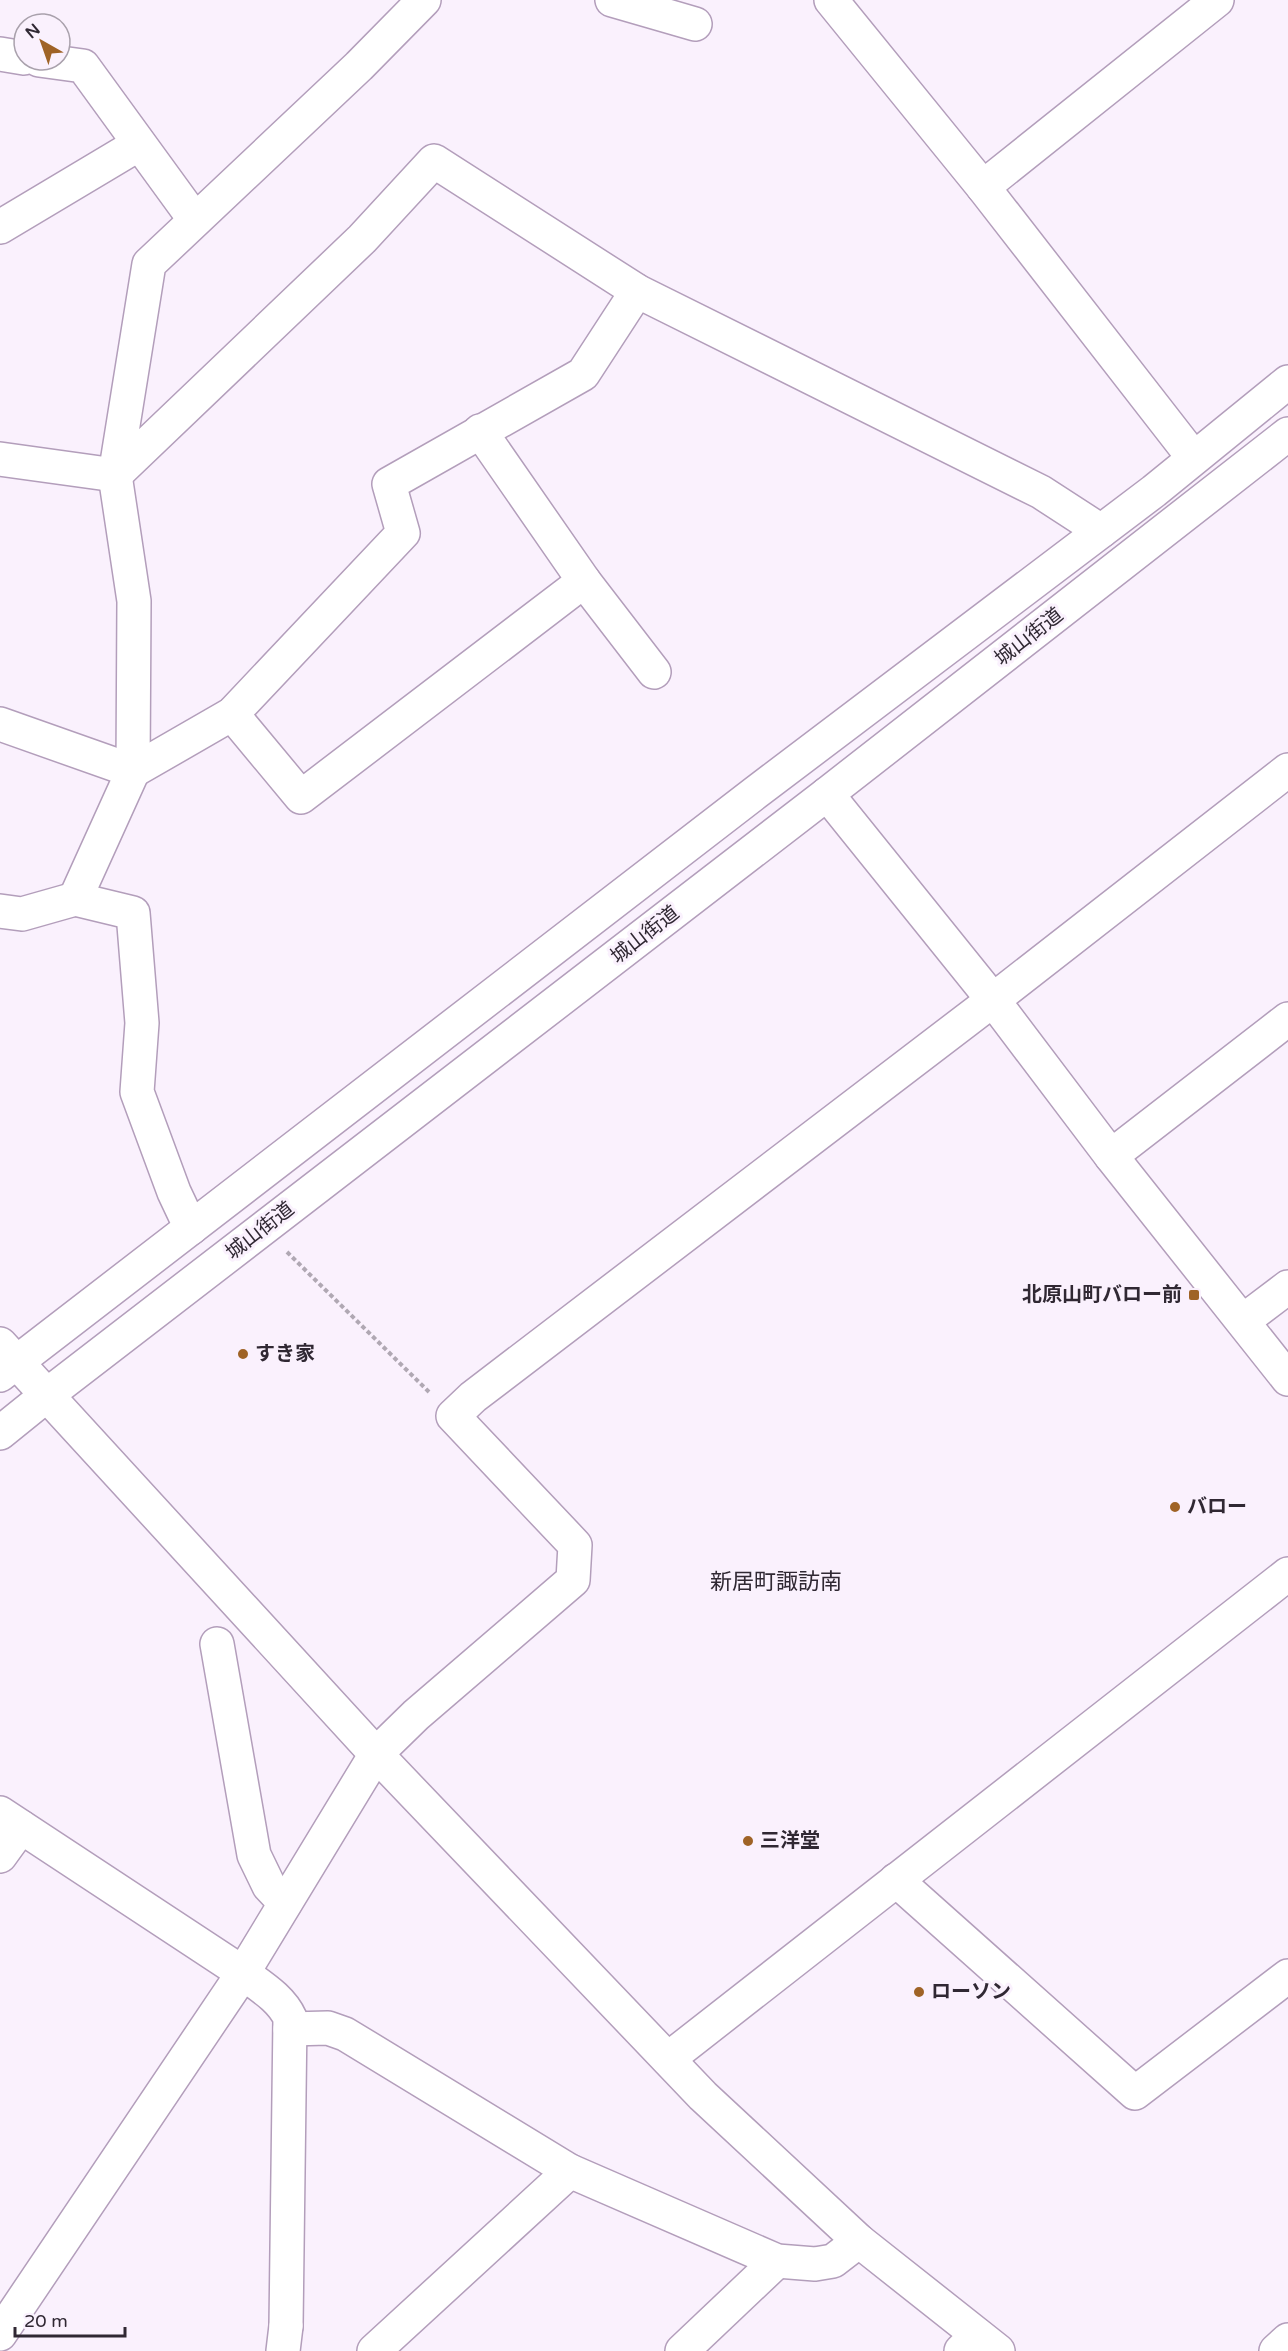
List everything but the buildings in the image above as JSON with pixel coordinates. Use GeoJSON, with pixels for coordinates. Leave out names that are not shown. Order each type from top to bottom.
{"type":"FeatureCollection","features":[{"type":"Feature","properties":{"kind":"street"},"geometry":{"type":"LineString","coordinates":[[75,899],[133,771],[134,601],[115,475],[149,264],[359,66],[424,0]]}},
{"type":"Feature","properties":{"kind":"street"},"geometry":{"type":"LineString","coordinates":[[612,0],[695,24]]}},
{"type":"Feature","properties":{"kind":"street"},"geometry":{"type":"LineString","coordinates":[[831,0],[982,187],[1193,457]]}},
{"type":"Feature","properties":{"kind":"street"},"geometry":{"type":"LineString","coordinates":[[982,187],[1217,0]]}},
{"type":"Feature","properties":{"kind":"street"},"geometry":{"type":"LineString","coordinates":[[72,65],[82,66],[195,220]]}},
{"type":"Feature","properties":{"kind":"street"},"geometry":{"type":"LineString","coordinates":[[0,226],[139,144]]}},
{"type":"Feature","properties":{"kind":"street"},"geometry":{"type":"LineString","coordinates":[[115,475],[362,239],[434,161],[637,291],[1041,492],[1101,531]]}},
{"type":"Feature","properties":{"kind":"street"},"geometry":{"type":"LineString","coordinates":[[0,724],[133,771],[232,714],[403,533],[389,484],[583,374],[637,291]]}},
{"type":"Feature","properties":{"kind":"street","name":"城山街道"},"geometry":{"type":"LineString","coordinates":[[5,1360],[192,1228],[755,793],[1101,531],[1288,382]]}},
{"type":"Feature","properties":{"kind":"street"},"geometry":{"type":"LineString","coordinates":[[480,431],[584,581],[654,672]]}},
{"type":"Feature","properties":{"kind":"street","name":"城山街道"},"geometry":{"type":"LineString","coordinates":[[0,1433],[827,794],[1288,434]]}},
{"type":"Feature","properties":{"kind":"street"},"geometry":{"type":"LineString","coordinates":[[0,459],[115,475]]}},
{"type":"Feature","properties":{"kind":"street"},"geometry":{"type":"LineString","coordinates":[[232,714],[301,797],[584,581]]}},
{"type":"Feature","properties":{"kind":"street"},"geometry":{"type":"LineString","coordinates":[[0,2334],[243,1972],[376,1754],[416,1715],[573,1580],[575,1545],[453,1416],[482,1390],[993,1000],[1288,770]]}},
{"type":"Feature","properties":{"kind":"street"},"geometry":{"type":"LineString","coordinates":[[827,794],[993,1000],[1111,1156],[1288,1379]]}},
{"type":"Feature","properties":{"kind":"street"},"geometry":{"type":"LineString","coordinates":[[0,911],[22,914],[75,899],[133,913],[141,1023],[137,1092],[174,1192],[192,1228]]}},
{"type":"Feature","properties":{"kind":"street"},"geometry":{"type":"LineString","coordinates":[[1111,1156],[1288,1019]]}},
{"type":"Feature","properties":{"kind":"street"},"geometry":{"type":"LineString","coordinates":[[1243,1321],[1288,1287]]}},
{"type":"Feature","properties":{"kind":"street"},"geometry":{"type":"LineString","coordinates":[[5,1360],[47,1395],[376,1754],[704,2096],[860,2241],[979,2346]]}},
{"type":"Feature","properties":{"kind":"street"},"geometry":{"type":"LineString","coordinates":[[668,2059],[1288,1574]]}},
{"type":"Feature","properties":{"kind":"street"},"geometry":{"type":"LineString","coordinates":[[217,1644],[254,1855],[269,1886],[285,1903]]}},
{"type":"Feature","properties":{"kind":"street"},"geometry":{"type":"LineString","coordinates":[[0,1856],[10,1820],[243,1972],[286,2009],[290,2018],[290,2029],[284,2338]]}},
{"type":"Feature","properties":{"kind":"street"},"geometry":{"type":"LineString","coordinates":[[896,1880],[1136,2093],[1288,1976]]}},
{"type":"Feature","properties":{"kind":"street"},"geometry":{"type":"LineString","coordinates":[[290,2029],[328,2028],[345,2034],[570,2171],[777,2262],[815,2264],[833,2261],[860,2241]]}},
{"type":"Feature","properties":{"kind":"street"},"geometry":{"type":"LineString","coordinates":[[374,2351],[570,2171]]}},
{"type":"Feature","properties":{"kind":"street"},"geometry":{"type":"LineString","coordinates":[[682,2351],[777,2262]]}},
{"type":"Feature","properties":{"kind":"street"},"geometry":{"type":"LineString","coordinates":[[1276,2351],[1288,2340]]}},
{"type":"Feature","properties":{"kind":"path"},"geometry":{"type":"LineString","coordinates":[[263,1228],[453,1416]]}},
{"type":"Feature","properties":{"kind":"place","name":"北原山町バロー前"},"geometry":{"type":"Point","coordinates":[1194,1295]}},
{"type":"Feature","properties":{"kind":"place","name":"すき家"},"geometry":{"type":"Point","coordinates":[243,1354]}},
{"type":"Feature","properties":{"kind":"place","name":"バロー"},"geometry":{"type":"Point","coordinates":[1175,1507]}},
{"type":"Feature","properties":{"kind":"place","name":"三洋堂"},"geometry":{"type":"Point","coordinates":[748,1841]}},
{"type":"Feature","properties":{"kind":"place","name":"ローソン"},"geometry":{"type":"Point","coordinates":[919,1992]}},
{"type":"Feature","properties":{"kind":"district","name":"新居町諏訪南"},"geometry":{"type":"Point","coordinates":[776,1582]}}]}
